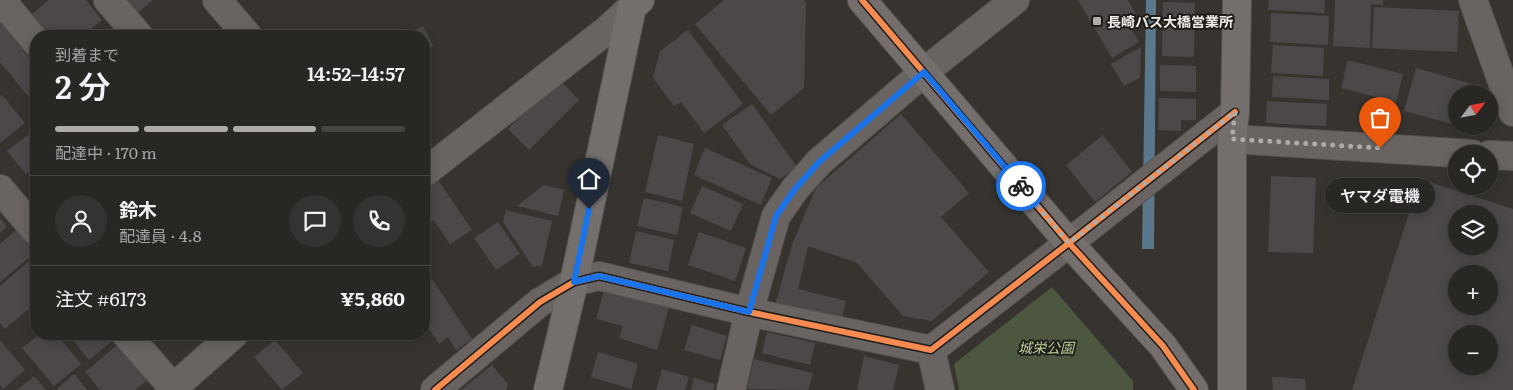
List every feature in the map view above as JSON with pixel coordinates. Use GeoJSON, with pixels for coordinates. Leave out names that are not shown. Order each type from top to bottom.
{"type":"FeatureCollection","features":[{"type":"Feature","properties":{"kind":"street"},"geometry":{"type":"LineString","coordinates":[[1,0],[30,35]]}},
{"type":"Feature","properties":{"kind":"street"},"geometry":{"type":"LineString","coordinates":[[108,0],[134,30]]}},
{"type":"Feature","properties":{"kind":"street"},"geometry":{"type":"LineString","coordinates":[[218,0],[243,30]]}},
{"type":"Feature","properties":{"kind":"street"},"geometry":{"type":"LineString","coordinates":[[862,0],[1069,243],[1163,346],[1194,390]]}},
{"type":"Feature","properties":{"kind":"street"},"geometry":{"type":"LineString","coordinates":[[731,390],[749,312],[776,216],[795,189],[819,162],[924,72],[1015,0]]}},
{"type":"Feature","properties":{"kind":"street"},"geometry":{"type":"LineString","coordinates":[[1232,390],[1232,139],[1235,112],[1237,0]]}},
{"type":"Feature","properties":{"kind":"street"},"geometry":{"type":"LineString","coordinates":[[1473,0],[1513,112]]}},
{"type":"Feature","properties":{"kind":"street"},"geometry":{"type":"LineString","coordinates":[[430,168],[607,30],[636,3]]}},
{"type":"Feature","properties":{"kind":"street"},"geometry":{"type":"LineString","coordinates":[[548,390],[636,3]]}},
{"type":"Feature","properties":{"kind":"street"},"geometry":{"type":"LineString","coordinates":[[435,390],[540,302],[574,282],[599,276],[749,312],[931,350],[1235,112]]}},
{"type":"Feature","properties":{"kind":"street"},"geometry":{"type":"LineString","coordinates":[[1232,139],[1448,152]]}},
{"type":"Feature","properties":{"kind":"street"},"geometry":{"type":"LineString","coordinates":[[1498,155],[1513,156]]}},
{"type":"Feature","properties":{"kind":"street"},"geometry":{"type":"LineString","coordinates":[[0,189],[30,224]]}},
{"type":"Feature","properties":{"kind":"street"},"geometry":{"type":"LineString","coordinates":[[131,340],[173,389],[227,340]]}},
{"type":"Feature","properties":{"kind":"street"},"geometry":{"type":"LineString","coordinates":[[931,350],[940,390]]}},
{"type":"Feature","properties":{"kind":"green space","name":"城栄公園"},"geometry":{"type":"Polygon","coordinates":[[[1052,287],[1133,381],[1133,390],[959,390],[954,364],[1052,287]]]}},
{"type":"Feature","properties":{"kind":"water"},"geometry":{"type":"Polygon","coordinates":[[[1146,0],[1156,0],[1154,249],[1142,249],[1146,0]]]}},
{"type":"Feature","properties":{"kind":"building"},"geometry":{"type":"Polygon","coordinates":[[[49,0],[86,0],[102,20],[90,30],[45,30],[32,14],[49,0]]]}},
{"type":"Feature","properties":{"kind":"building"},"geometry":{"type":"Polygon","coordinates":[[[127,0],[153,0],[138,13],[127,0]]]}},
{"type":"Feature","properties":{"kind":"building"},"geometry":{"type":"Polygon","coordinates":[[[724,0],[804,0],[806,3],[804,88],[771,115],[695,24],[724,0]]]}},
{"type":"Feature","properties":{"kind":"building"},"geometry":{"type":"Polygon","coordinates":[[[1078,0],[1128,0],[1136,14],[1126,20],[1139,42],[1112,58],[1078,0]]]}},
{"type":"Feature","properties":{"kind":"building"},"geometry":{"type":"Polygon","coordinates":[[[1269,0],[1325,0],[1324,13],[1268,10],[1269,0]]]}},
{"type":"Feature","properties":{"kind":"building"},"geometry":{"type":"Polygon","coordinates":[[[1335,0],[1383,0],[1383,5],[1371,4],[1370,48],[1333,46],[1335,0]]]}},
{"type":"Feature","properties":{"kind":"building"},"geometry":{"type":"Polygon","coordinates":[[[1163,2],[1195,3],[1194,57],[1162,56],[1163,2]]]}},
{"type":"Feature","properties":{"kind":"building"},"geometry":{"type":"Polygon","coordinates":[[[1374,7],[1459,11],[1457,52],[1372,48],[1374,7]]]}},
{"type":"Feature","properties":{"kind":"building"},"geometry":{"type":"Polygon","coordinates":[[[1271,13],[1329,16],[1328,45],[1270,42],[1271,13]]]}},
{"type":"Feature","properties":{"kind":"building"},"geometry":{"type":"Polygon","coordinates":[[[0,22],[30,59],[30,94],[28,96],[0,62],[0,22]]]}},
{"type":"Feature","properties":{"kind":"building"},"geometry":{"type":"Polygon","coordinates":[[[423,26],[425,30],[415,30],[423,26]]]}},
{"type":"Feature","properties":{"kind":"building"},"geometry":{"type":"Polygon","coordinates":[[[688,30],[743,104],[704,133],[681,102],[674,106],[653,78],[660,51],[688,30]]]}},
{"type":"Feature","properties":{"kind":"building"},"geometry":{"type":"Polygon","coordinates":[[[1273,45],[1324,48],[1323,76],[1271,73],[1273,45]]]}},
{"type":"Feature","properties":{"kind":"building"},"geometry":{"type":"Polygon","coordinates":[[[1141,47],[1140,78],[1124,86],[1111,64],[1141,47]]]}},
{"type":"Feature","properties":{"kind":"building"},"geometry":{"type":"Polygon","coordinates":[[[1348,60],[1403,74],[1396,102],[1341,88],[1348,60]]]}},
{"type":"Feature","properties":{"kind":"building"},"geometry":{"type":"Polygon","coordinates":[[[1160,65],[1196,66],[1196,92],[1160,91],[1160,65]]]}},
{"type":"Feature","properties":{"kind":"building"},"geometry":{"type":"Polygon","coordinates":[[[1416,68],[1476,85],[1448,85],[1448,123],[1404,111],[1416,68]]]}},
{"type":"Feature","properties":{"kind":"building"},"geometry":{"type":"Polygon","coordinates":[[[1273,76],[1329,79],[1329,100],[1272,97],[1273,76]]]}},
{"type":"Feature","properties":{"kind":"building"},"geometry":{"type":"Polygon","coordinates":[[[559,79],[579,100],[529,150],[508,129],[559,79]]]}},
{"type":"Feature","properties":{"kind":"building"},"geometry":{"type":"Polygon","coordinates":[[[2,95],[25,123],[0,143],[0,96],[2,95]]]}},
{"type":"Feature","properties":{"kind":"building"},"geometry":{"type":"Polygon","coordinates":[[[1159,98],[1196,99],[1196,120],[1181,120],[1181,131],[1158,130],[1159,98]]]}},
{"type":"Feature","properties":{"kind":"building"},"geometry":{"type":"Polygon","coordinates":[[[1267,101],[1327,104],[1326,126],[1266,123],[1267,101]]]}},
{"type":"Feature","properties":{"kind":"building"},"geometry":{"type":"Polygon","coordinates":[[[752,104],[797,167],[780,179],[750,164],[722,125],[752,104]]]}},
{"type":"Feature","properties":{"kind":"building"},"geometry":{"type":"Polygon","coordinates":[[[901,114],[969,193],[941,217],[989,272],[932,321],[903,316],[857,263],[808,246],[798,289],[846,301],[841,321],[775,305],[793,242],[816,188],[901,114]]]}},
{"type":"Feature","properties":{"kind":"building"},"geometry":{"type":"Polygon","coordinates":[[[30,133],[30,171],[26,174],[7,151],[30,133]]]}},
{"type":"Feature","properties":{"kind":"building"},"geometry":{"type":"Polygon","coordinates":[[[658,135],[694,144],[682,201],[645,192],[658,135]]]}},
{"type":"Feature","properties":{"kind":"building"},"geometry":{"type":"Polygon","coordinates":[[[1103,135],[1132,172],[1095,202],[1066,165],[1103,135]]]}},
{"type":"Feature","properties":{"kind":"building"},"geometry":{"type":"Polygon","coordinates":[[[705,148],[772,178],[761,205],[694,175],[705,148]]]}},
{"type":"Feature","properties":{"kind":"building"},"geometry":{"type":"Polygon","coordinates":[[[1271,176],[1316,178],[1313,253],[1268,252],[1271,176]]]}},
{"type":"Feature","properties":{"kind":"building"},"geometry":{"type":"Polygon","coordinates":[[[1420,179],[1448,188],[1448,195],[1470,195],[1513,209],[1513,390],[1352,390],[1420,179]]]}},
{"type":"Feature","properties":{"kind":"building"},"geometry":{"type":"Polygon","coordinates":[[[438,180],[472,230],[450,244],[434,220],[430,223],[430,186],[438,180]]]}},
{"type":"Feature","properties":{"kind":"building"},"geometry":{"type":"Polygon","coordinates":[[[544,185],[564,190],[558,216],[517,206],[544,185]]]}},
{"type":"Feature","properties":{"kind":"building"},"geometry":{"type":"Polygon","coordinates":[[[702,186],[743,204],[731,231],[690,213],[702,186]]]}},
{"type":"Feature","properties":{"kind":"building"},"geometry":{"type":"Polygon","coordinates":[[[644,198],[683,207],[677,235],[637,226],[644,198]]]}},
{"type":"Feature","properties":{"kind":"building"},"geometry":{"type":"Polygon","coordinates":[[[506,210],[552,221],[542,265],[533,267],[503,222],[506,210]]]}},
{"type":"Feature","properties":{"kind":"building"},"geometry":{"type":"Polygon","coordinates":[[[0,218],[7,227],[0,233],[0,218]]]}},
{"type":"Feature","properties":{"kind":"building"},"geometry":{"type":"Polygon","coordinates":[[[498,222],[520,254],[496,270],[474,238],[498,222]]]}},
{"type":"Feature","properties":{"kind":"building"},"geometry":{"type":"Polygon","coordinates":[[[21,226],[30,237],[30,257],[0,282],[0,244],[21,226]]]}},
{"type":"Feature","properties":{"kind":"building"},"geometry":{"type":"Polygon","coordinates":[[[636,231],[674,240],[668,271],[629,263],[636,231]]]}},
{"type":"Feature","properties":{"kind":"building"},"geometry":{"type":"Polygon","coordinates":[[[699,232],[746,248],[735,281],[688,265],[699,232]]]}},
{"type":"Feature","properties":{"kind":"building"},"geometry":{"type":"Polygon","coordinates":[[[30,260],[30,308],[5,329],[0,323],[0,286],[30,260]]]}},
{"type":"Feature","properties":{"kind":"building"},"geometry":{"type":"Polygon","coordinates":[[[432,279],[472,339],[456,350],[448,337],[439,344],[430,330],[430,280],[432,279]]]}},
{"type":"Feature","properties":{"kind":"building"},"geometry":{"type":"Polygon","coordinates":[[[605,288],[669,307],[657,350],[619,338],[623,326],[596,319],[605,288]]]}},
{"type":"Feature","properties":{"kind":"building"},"geometry":{"type":"Polygon","coordinates":[[[692,325],[727,336],[720,360],[684,350],[692,325]]]}},
{"type":"Feature","properties":{"kind":"building"},"geometry":{"type":"Polygon","coordinates":[[[767,332],[815,343],[810,365],[762,353],[767,332]]]}},
{"type":"Feature","properties":{"kind":"building"},"geometry":{"type":"Polygon","coordinates":[[[0,340],[25,370],[3,389],[0,385],[0,340]]]}},
{"type":"Feature","properties":{"kind":"building"},"geometry":{"type":"Polygon","coordinates":[[[32,340],[61,340],[81,364],[54,386],[22,348],[32,340]]]}},
{"type":"Feature","properties":{"kind":"building"},"geometry":{"type":"Polygon","coordinates":[[[73,340],[113,340],[89,360],[73,340]]]}},
{"type":"Feature","properties":{"kind":"building"},"geometry":{"type":"Polygon","coordinates":[[[275,340],[303,373],[282,390],[254,357],[275,340]]]}},
{"type":"Feature","properties":{"kind":"building"},"geometry":{"type":"Polygon","coordinates":[[[117,345],[147,380],[135,390],[100,390],[85,372],[117,345]]]}},
{"type":"Feature","properties":{"kind":"building"},"geometry":{"type":"Polygon","coordinates":[[[598,352],[638,364],[631,389],[591,377],[598,352]]]}},
{"type":"Feature","properties":{"kind":"building"},"geometry":{"type":"Polygon","coordinates":[[[864,356],[899,365],[893,390],[857,390],[864,356]]]}},
{"type":"Feature","properties":{"kind":"building"},"geometry":{"type":"Polygon","coordinates":[[[754,359],[813,373],[808,390],[747,389],[754,359]]]}},
{"type":"Feature","properties":{"kind":"building"},"geometry":{"type":"Polygon","coordinates":[[[492,365],[508,384],[506,390],[461,390],[492,365]]]}},
{"type":"Feature","properties":{"kind":"building"},"geometry":{"type":"Polygon","coordinates":[[[662,369],[689,377],[685,390],[656,390],[662,369]]]}},
{"type":"Feature","properties":{"kind":"building"},"geometry":{"type":"Polygon","coordinates":[[[74,374],[87,390],[57,389],[74,374]]]}},
{"type":"Feature","properties":{"kind":"building"},"geometry":{"type":"Polygon","coordinates":[[[34,376],[46,390],[17,390],[34,376]]]}},
{"type":"Feature","properties":{"kind":"building"},"geometry":{"type":"Polygon","coordinates":[[[1272,377],[1305,379],[1306,390],[1273,390],[1272,377]]]}},
{"type":"Feature","properties":{"kind":"building"},"geometry":{"type":"Polygon","coordinates":[[[694,378],[715,384],[713,390],[691,390],[694,378]]]}},
{"type":"Feature","properties":{"kind":"cycle path"},"geometry":{"type":"LineString","coordinates":[[862,0],[1069,243],[1163,346],[1194,390]]}},
{"type":"Feature","properties":{"kind":"cycle path"},"geometry":{"type":"LineString","coordinates":[[435,390],[540,302],[574,282],[599,276],[749,312],[931,350],[1235,112]]}},
{"type":"Feature","properties":{"kind":"way so far"},"geometry":{"type":"LineString","coordinates":[[1021,186],[1069,243],[1235,112],[1232,139],[1380,148]]}},
{"type":"Feature","properties":{"kind":"place","name":"長崎バス大橋営業所"},"geometry":{"type":"Point","coordinates":[1097,21]}},
{"type":"Feature","properties":{"kind":"place","name":"ヤマダ電機"},"geometry":{"type":"Point","coordinates":[1380,148]}},
{"type":"Feature","properties":{"kind":"route"},"geometry":{"type":"LineString","coordinates":[[589,209],[574,282],[599,276],[749,312],[776,216],[795,189],[819,162],[924,72],[1021,186]]}}]}
